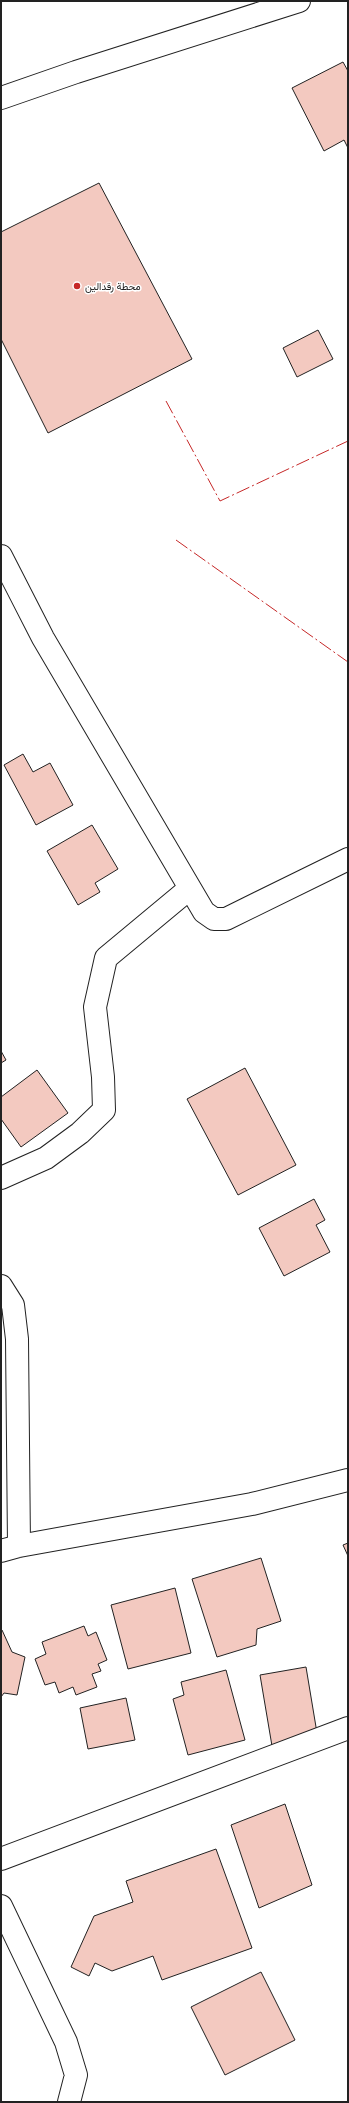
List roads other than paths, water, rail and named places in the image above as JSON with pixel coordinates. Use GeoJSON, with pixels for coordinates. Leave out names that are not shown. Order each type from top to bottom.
{"type":"FeatureCollection","features":[{"type":"Feature","properties":{"kind":"street"},"geometry":{"type":"LineString","coordinates":[[1,98],[76,72],[299,1]]}},
{"type":"Feature","properties":{"kind":"street"},"geometry":{"type":"LineString","coordinates":[[1,556],[43,638],[189,889],[204,912],[214,919],[226,919],[348,859]]}},
{"type":"Feature","properties":{"kind":"street"},"geometry":{"type":"LineString","coordinates":[[1,1178],[46,1158],[80,1133],[104,1110],[103,1077],[95,1007],[106,958],[189,889]]}},
{"type":"Feature","properties":{"kind":"street"},"geometry":{"type":"LineString","coordinates":[[1,1286],[13,1305],[17,1339],[10,1549],[252,1504],[348,1480]]}},
{"type":"Feature","properties":{"kind":"street"},"geometry":{"type":"LineString","coordinates":[[1,1859],[348,1728]]}},
{"type":"Feature","properties":{"kind":"street"},"geometry":{"type":"LineString","coordinates":[[1,1906],[66,2042],[76,2075],[69,2102]]}},
{"type":"Feature","properties":{"kind":"place","name":"محطة رقدالين"},"geometry":{"type":"Point","coordinates":[77,286]}}]}
